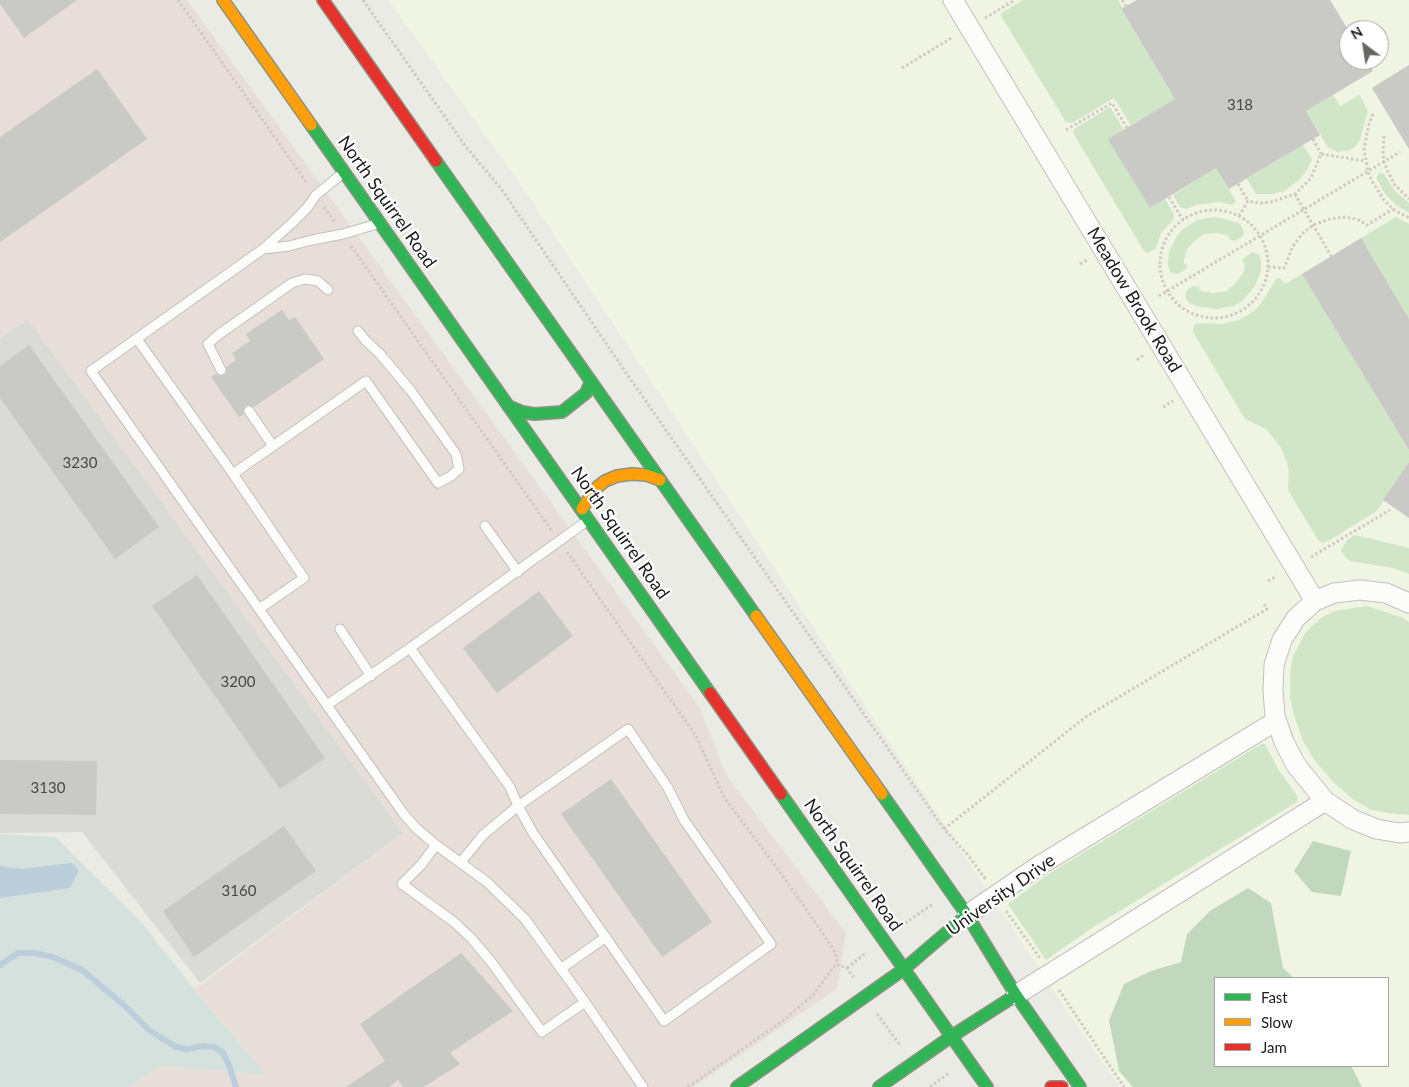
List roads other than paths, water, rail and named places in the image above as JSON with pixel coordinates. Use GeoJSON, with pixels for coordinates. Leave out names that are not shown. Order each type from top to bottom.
{"type":"FeatureCollection","features":[{"type":"Feature","properties":{"kind":"main road","name":"North Squirrel Road"},"geometry":{"type":"LineString","coordinates":[[223,0],[987,1087]]}},
{"type":"Feature","properties":{"kind":"main road"},"geometry":{"type":"LineString","coordinates":[[323,0],[967,916],[1016,995],[1080,1087]]}},
{"type":"Feature","properties":{"kind":"main road"},"geometry":{"type":"LineString","coordinates":[[508,406],[522,412],[534,414],[562,412],[586,393],[591,382]]}},
{"type":"Feature","properties":{"kind":"main road"},"geometry":{"type":"LineString","coordinates":[[582,509],[595,489],[605,481],[617,476],[646,475],[660,480]]}},
{"type":"Feature","properties":{"kind":"main road","name":"University Drive"},"geometry":{"type":"LineString","coordinates":[[737,1087],[904,969],[967,916]]}},
{"type":"Feature","properties":{"kind":"main road"},"geometry":{"type":"LineString","coordinates":[[879,1087],[952,1036],[1016,995]]}},
{"type":"Feature","properties":{"kind":"main road"},"geometry":{"type":"LineString","coordinates":[[1051,1087],[1062,1087]]}},
{"type":"Feature","properties":{"kind":"street","name":"Meadow Brook Road"},"geometry":{"type":"LineString","coordinates":[[956,1],[1315,600]]}},
{"type":"Feature","properties":{"kind":"street"},"geometry":{"type":"LineString","coordinates":[[1409,603],[1386,593],[1360,590],[1334,593],[1315,600],[1296,618],[1282,640],[1274,665],[1273,691],[1276,721],[1284,742],[1296,766],[1325,801],[1352,819],[1376,829],[1400,833],[1409,832]]}},
{"type":"Feature","properties":{"kind":"street","name":"University Drive"},"geometry":{"type":"LineString","coordinates":[[967,916],[1040,865],[1276,721]]}},
{"type":"Feature","properties":{"kind":"street"},"geometry":{"type":"LineString","coordinates":[[1016,995],[1325,801]]}},
{"type":"Feature","properties":{"kind":"lane"},"geometry":{"type":"LineString","coordinates":[[345,172],[316,195],[307,208],[263,248],[91,371],[403,812],[416,828],[487,882],[525,919],[562,968],[643,1087]]}},
{"type":"Feature","properties":{"kind":"lane"},"geometry":{"type":"LineString","coordinates":[[263,248],[289,246],[343,234],[380,223]]}},
{"type":"Feature","properties":{"kind":"lane"},"geometry":{"type":"LineString","coordinates":[[221,370],[208,344],[218,334],[292,283],[305,279],[318,281],[328,290]]}},
{"type":"Feature","properties":{"kind":"lane"},"geometry":{"type":"LineString","coordinates":[[233,474],[366,381],[438,483],[459,469],[456,454],[411,391],[358,331]]}},
{"type":"Feature","properties":{"kind":"lane"},"geometry":{"type":"LineString","coordinates":[[137,339],[304,578],[259,609]]}},
{"type":"Feature","properties":{"kind":"lane"},"geometry":{"type":"LineString","coordinates":[[249,410],[273,446]]}},
{"type":"Feature","properties":{"kind":"lane"},"geometry":{"type":"LineString","coordinates":[[327,705],[371,676],[589,520]]}},
{"type":"Feature","properties":{"kind":"lane"},"geometry":{"type":"LineString","coordinates":[[485,526],[518,572]]}},
{"type":"Feature","properties":{"kind":"lane"},"geometry":{"type":"LineString","coordinates":[[340,629],[371,676]]}},
{"type":"Feature","properties":{"kind":"lane"},"geometry":{"type":"LineString","coordinates":[[410,648],[510,787],[518,806],[533,833],[664,1020],[771,944],[684,820],[668,788],[628,729],[518,806],[483,834],[461,862]]}},
{"type":"Feature","properties":{"kind":"lane"},"geometry":{"type":"LineString","coordinates":[[436,845],[421,865],[402,884],[454,922],[472,939],[492,963],[542,1032],[585,1002]]}},
{"type":"Feature","properties":{"kind":"lane"},"geometry":{"type":"LineString","coordinates":[[562,968],[606,937]]}},
{"type":"Feature","properties":{"kind":"water"},"geometry":{"type":"Polygon","coordinates":[[[71,863],[79,870],[70,888],[0,898],[0,866],[21,869],[71,863]]]}},
{"type":"Feature","properties":{"kind":"waterway"},"geometry":{"type":"LineString","coordinates":[[0,965],[18,953],[35,953],[53,957],[82,970],[125,1006],[149,1030],[176,1047],[187,1049],[204,1046],[215,1047],[223,1053],[236,1087]]}}]}
